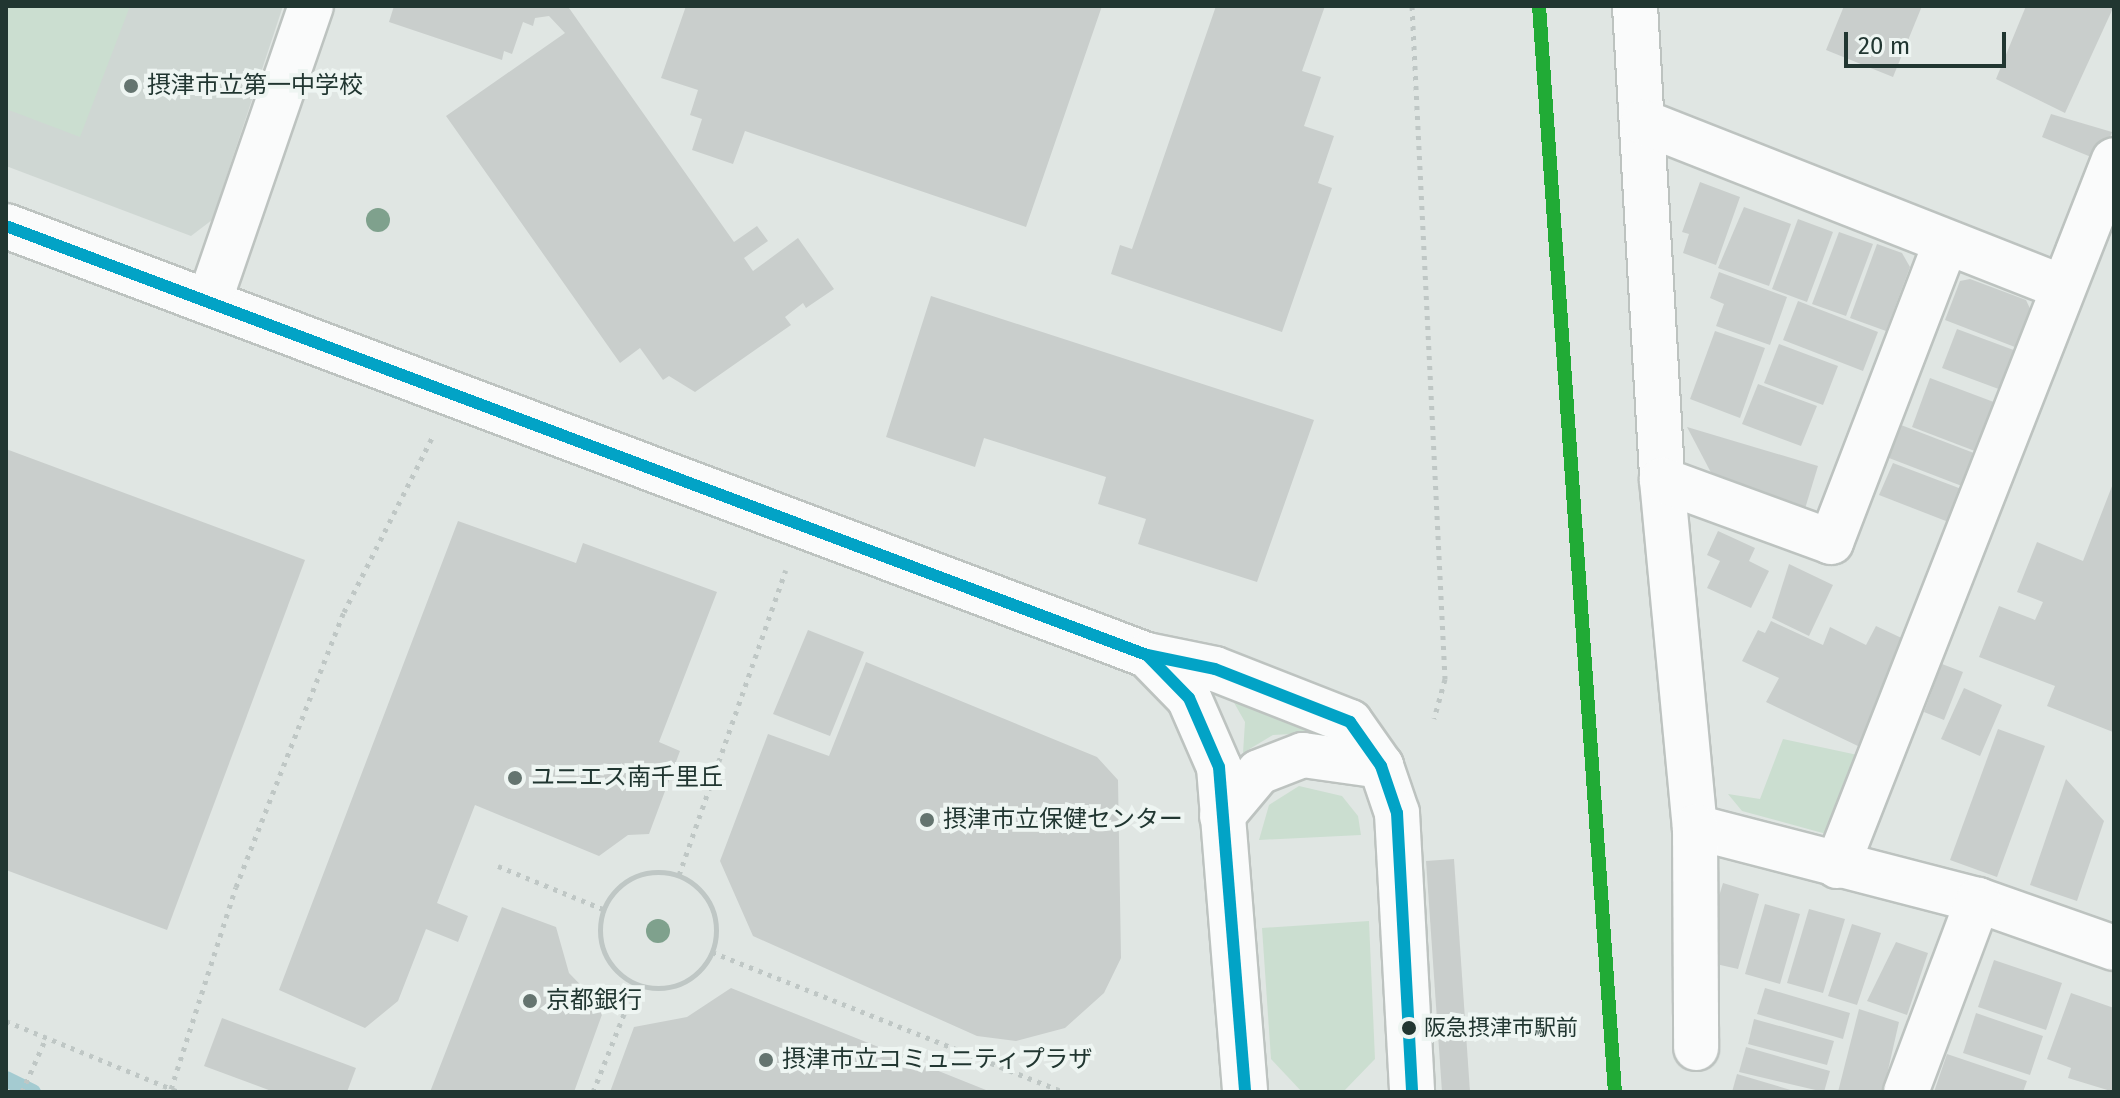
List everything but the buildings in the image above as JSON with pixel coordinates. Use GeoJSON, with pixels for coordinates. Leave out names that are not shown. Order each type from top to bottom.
{"type":"FeatureCollection","features":[{"type":"Feature","properties":{"kind":"street"},"geometry":{"type":"LineString","coordinates":[[209,302],[311,6]]}},
{"type":"Feature","properties":{"kind":"street"},"geometry":{"type":"LineString","coordinates":[[1635,6],[1662,480],[1695,827],[1696,1048]]}},
{"type":"Feature","properties":{"kind":"street"},"geometry":{"type":"LineString","coordinates":[[1643,122],[2061,287]]}},
{"type":"Feature","properties":{"kind":"street"},"geometry":{"type":"LineString","coordinates":[[1837,866],[2061,287],[2114,160]]}},
{"type":"Feature","properties":{"kind":"street"},"geometry":{"type":"LineString","coordinates":[[6,226],[1147,655],[1215,669],[1350,722],[1381,766],[1397,813],[1412,1092]]}},
{"type":"Feature","properties":{"kind":"street"},"geometry":{"type":"LineString","coordinates":[[1662,480],[1831,542],[1946,243]]}},
{"type":"Feature","properties":{"kind":"street"},"geometry":{"type":"LineString","coordinates":[[1147,655],[1189,698],[1210,734],[1222,816],[1245,1092]]}},
{"type":"Feature","properties":{"kind":"street"},"geometry":{"type":"LineString","coordinates":[[1222,816],[1259,772],[1303,755],[1381,766]]}},
{"type":"Feature","properties":{"kind":"street"},"geometry":{"type":"LineString","coordinates":[[1695,827],[1978,900],[2114,948]]}},
{"type":"Feature","properties":{"kind":"street"},"geometry":{"type":"LineString","coordinates":[[1906,1092],[1978,900]]}},
{"type":"Feature","properties":{"kind":"path"},"geometry":{"type":"LineString","coordinates":[[1412,6],[1445,679],[1434,719]]}},
{"type":"Feature","properties":{"kind":"path"},"geometry":{"type":"LineString","coordinates":[[171,1089],[236,887],[344,612],[434,434]]}},
{"type":"Feature","properties":{"kind":"path"},"geometry":{"type":"LineString","coordinates":[[679,875],[788,565]]}},
{"type":"Feature","properties":{"kind":"path"},"geometry":{"type":"LineString","coordinates":[[498,866],[603,909]]}},
{"type":"Feature","properties":{"kind":"path"},"geometry":{"type":"LineString","coordinates":[[649,872],[679,875],[703,893],[716,922],[712,952],[694,976],[666,989],[636,984],[611,966],[599,939],[603,909],[621,884],[649,872]]}},
{"type":"Feature","properties":{"kind":"path"},"geometry":{"type":"LineString","coordinates":[[712,952],[1064,1092]]}},
{"type":"Feature","properties":{"kind":"path"},"geometry":{"type":"LineString","coordinates":[[593,1092],[636,984]]}},
{"type":"Feature","properties":{"kind":"path"},"geometry":{"type":"LineString","coordinates":[[6,1021],[179,1092]]}},
{"type":"Feature","properties":{"kind":"path"},"geometry":{"type":"LineString","coordinates":[[22,1092],[46,1038]]}},
{"type":"Feature","properties":{"kind":"shaded area","name":"摂津市立第一中学校"},"geometry":{"type":"Polygon","coordinates":[[[6,6],[283,6],[212,220],[191,236],[6,166],[6,6]]]}},
{"type":"Feature","properties":{"kind":"green space"},"geometry":{"type":"Polygon","coordinates":[[[6,6],[130,6],[80,137],[6,109],[6,6]]]}},
{"type":"Feature","properties":{"kind":"green space"},"geometry":{"type":"Polygon","coordinates":[[[1228,692],[1300,720],[1310,733],[1273,735],[1243,753],[1245,722],[1228,692]]]}},
{"type":"Feature","properties":{"kind":"green space"},"geometry":{"type":"Polygon","coordinates":[[[1783,739],[1867,757],[1830,835],[1742,811],[1728,794],[1760,799],[1783,739]]]}},
{"type":"Feature","properties":{"kind":"green space"},"geometry":{"type":"Polygon","coordinates":[[[1299,786],[1342,796],[1358,816],[1361,835],[1259,840],[1269,805],[1299,786]]]}},
{"type":"Feature","properties":{"kind":"green space"},"geometry":{"type":"Polygon","coordinates":[[[1369,921],[1375,1059],[1343,1092],[1302,1092],[1271,1059],[1262,928],[1369,921]]]}},
{"type":"Feature","properties":{"kind":"waterway"},"geometry":{"type":"LineString","coordinates":[[6,1079],[33,1092]]}},
{"type":"Feature","properties":{"kind":"transit line"},"geometry":{"type":"LineString","coordinates":[[1539,6],[1615,1092]]}},
{"type":"Feature","properties":{"kind":"transit line"},"geometry":{"type":"LineString","coordinates":[[6,226],[1147,655],[1215,669],[1350,722],[1381,766],[1397,813],[1412,1092]]}},
{"type":"Feature","properties":{"kind":"transit line"},"geometry":{"type":"LineString","coordinates":[[1147,655],[1189,698],[1219,767],[1245,1092]]}},
{"type":"Feature","properties":{"kind":"place","name":"摂津市立第一中学校"},"geometry":{"type":"Point","coordinates":[131,86]}},
{"type":"Feature","properties":{"kind":"place","name":"ユニエス南千里丘"},"geometry":{"type":"Point","coordinates":[515,778]}},
{"type":"Feature","properties":{"kind":"place","name":"摂津市立保健センター"},"geometry":{"type":"Point","coordinates":[927,820]}},
{"type":"Feature","properties":{"kind":"place","name":"京都銀行"},"geometry":{"type":"Point","coordinates":[530,1001]}},
{"type":"Feature","properties":{"kind":"place","name":"阪急摂津市駅前"},"geometry":{"type":"Point","coordinates":[1409,1028]}},
{"type":"Feature","properties":{"kind":"place","name":"摂津市立コミュニティプラザ"},"geometry":{"type":"Point","coordinates":[766,1060]}}]}
